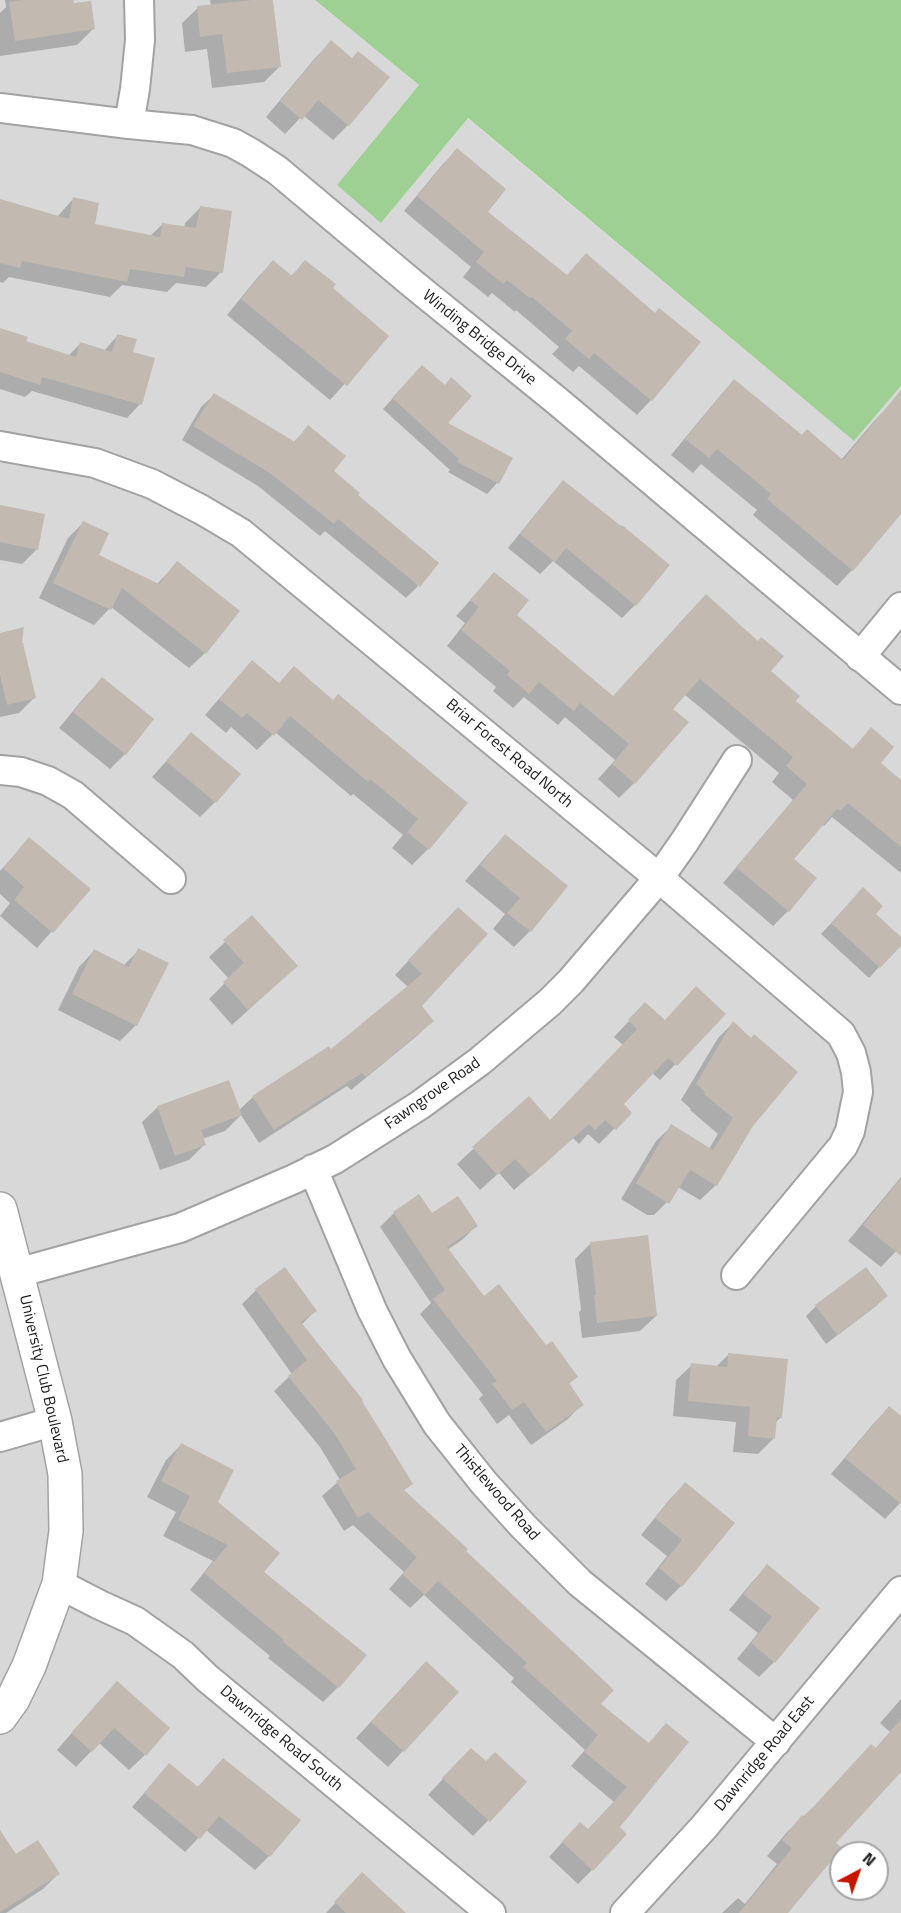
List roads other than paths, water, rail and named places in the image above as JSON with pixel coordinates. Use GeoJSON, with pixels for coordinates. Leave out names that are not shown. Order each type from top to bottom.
{"type":"FeatureCollection","features":[{"type":"Feature","properties":{"kind":"street"},"geometry":{"type":"LineString","coordinates":[[129,124],[140,40],[139,0]]}},
{"type":"Feature","properties":{"kind":"street","name":"Winding Bridge Drive"},"geometry":{"type":"LineString","coordinates":[[0,108],[192,130],[232,143],[251,153],[277,170],[901,690]]}},
{"type":"Feature","properties":{"kind":"street","name":"Briar Forest Road North"},"geometry":{"type":"LineString","coordinates":[[0,446],[95,463],[152,484],[241,533],[659,878],[841,1034],[851,1053],[858,1092],[850,1131],[843,1146],[736,1275]]}},
{"type":"Feature","properties":{"kind":"street"},"geometry":{"type":"LineString","coordinates":[[860,657],[901,608]]}},
{"type":"Feature","properties":{"kind":"street","name":"Fawngrove Road"},"geometry":{"type":"LineString","coordinates":[[17,1273],[180,1228],[313,1169],[366,1140],[411,1111],[489,1054],[571,981],[659,878],[737,759]]}},
{"type":"Feature","properties":{"kind":"street"},"geometry":{"type":"LineString","coordinates":[[0,770],[21,772],[73,795],[171,879]]}},
{"type":"Feature","properties":{"kind":"street","name":"Thistlewood Road"},"geometry":{"type":"LineString","coordinates":[[313,1169],[372,1310],[397,1359],[438,1424],[484,1483],[580,1583],[776,1742]]}},
{"type":"Feature","properties":{"kind":"street","name":"University Club Boulevard"},"geometry":{"type":"LineString","coordinates":[[0,1209],[56,1421],[65,1474],[66,1531],[59,1584],[28,1666],[13,1699],[0,1717]]}},
{"type":"Feature","properties":{"kind":"street"},"geometry":{"type":"LineString","coordinates":[[0,1437],[56,1421]]}},
{"type":"Feature","properties":{"kind":"street","name":"Dawnridge Road South"},"geometry":{"type":"LineString","coordinates":[[59,1584],[135,1621],[183,1655],[214,1684],[491,1913]]}},
{"type":"Feature","properties":{"kind":"street","name":"Dawnridge Road East"},"geometry":{"type":"LineString","coordinates":[[625,1913],[704,1827],[901,1591]]}}]}
